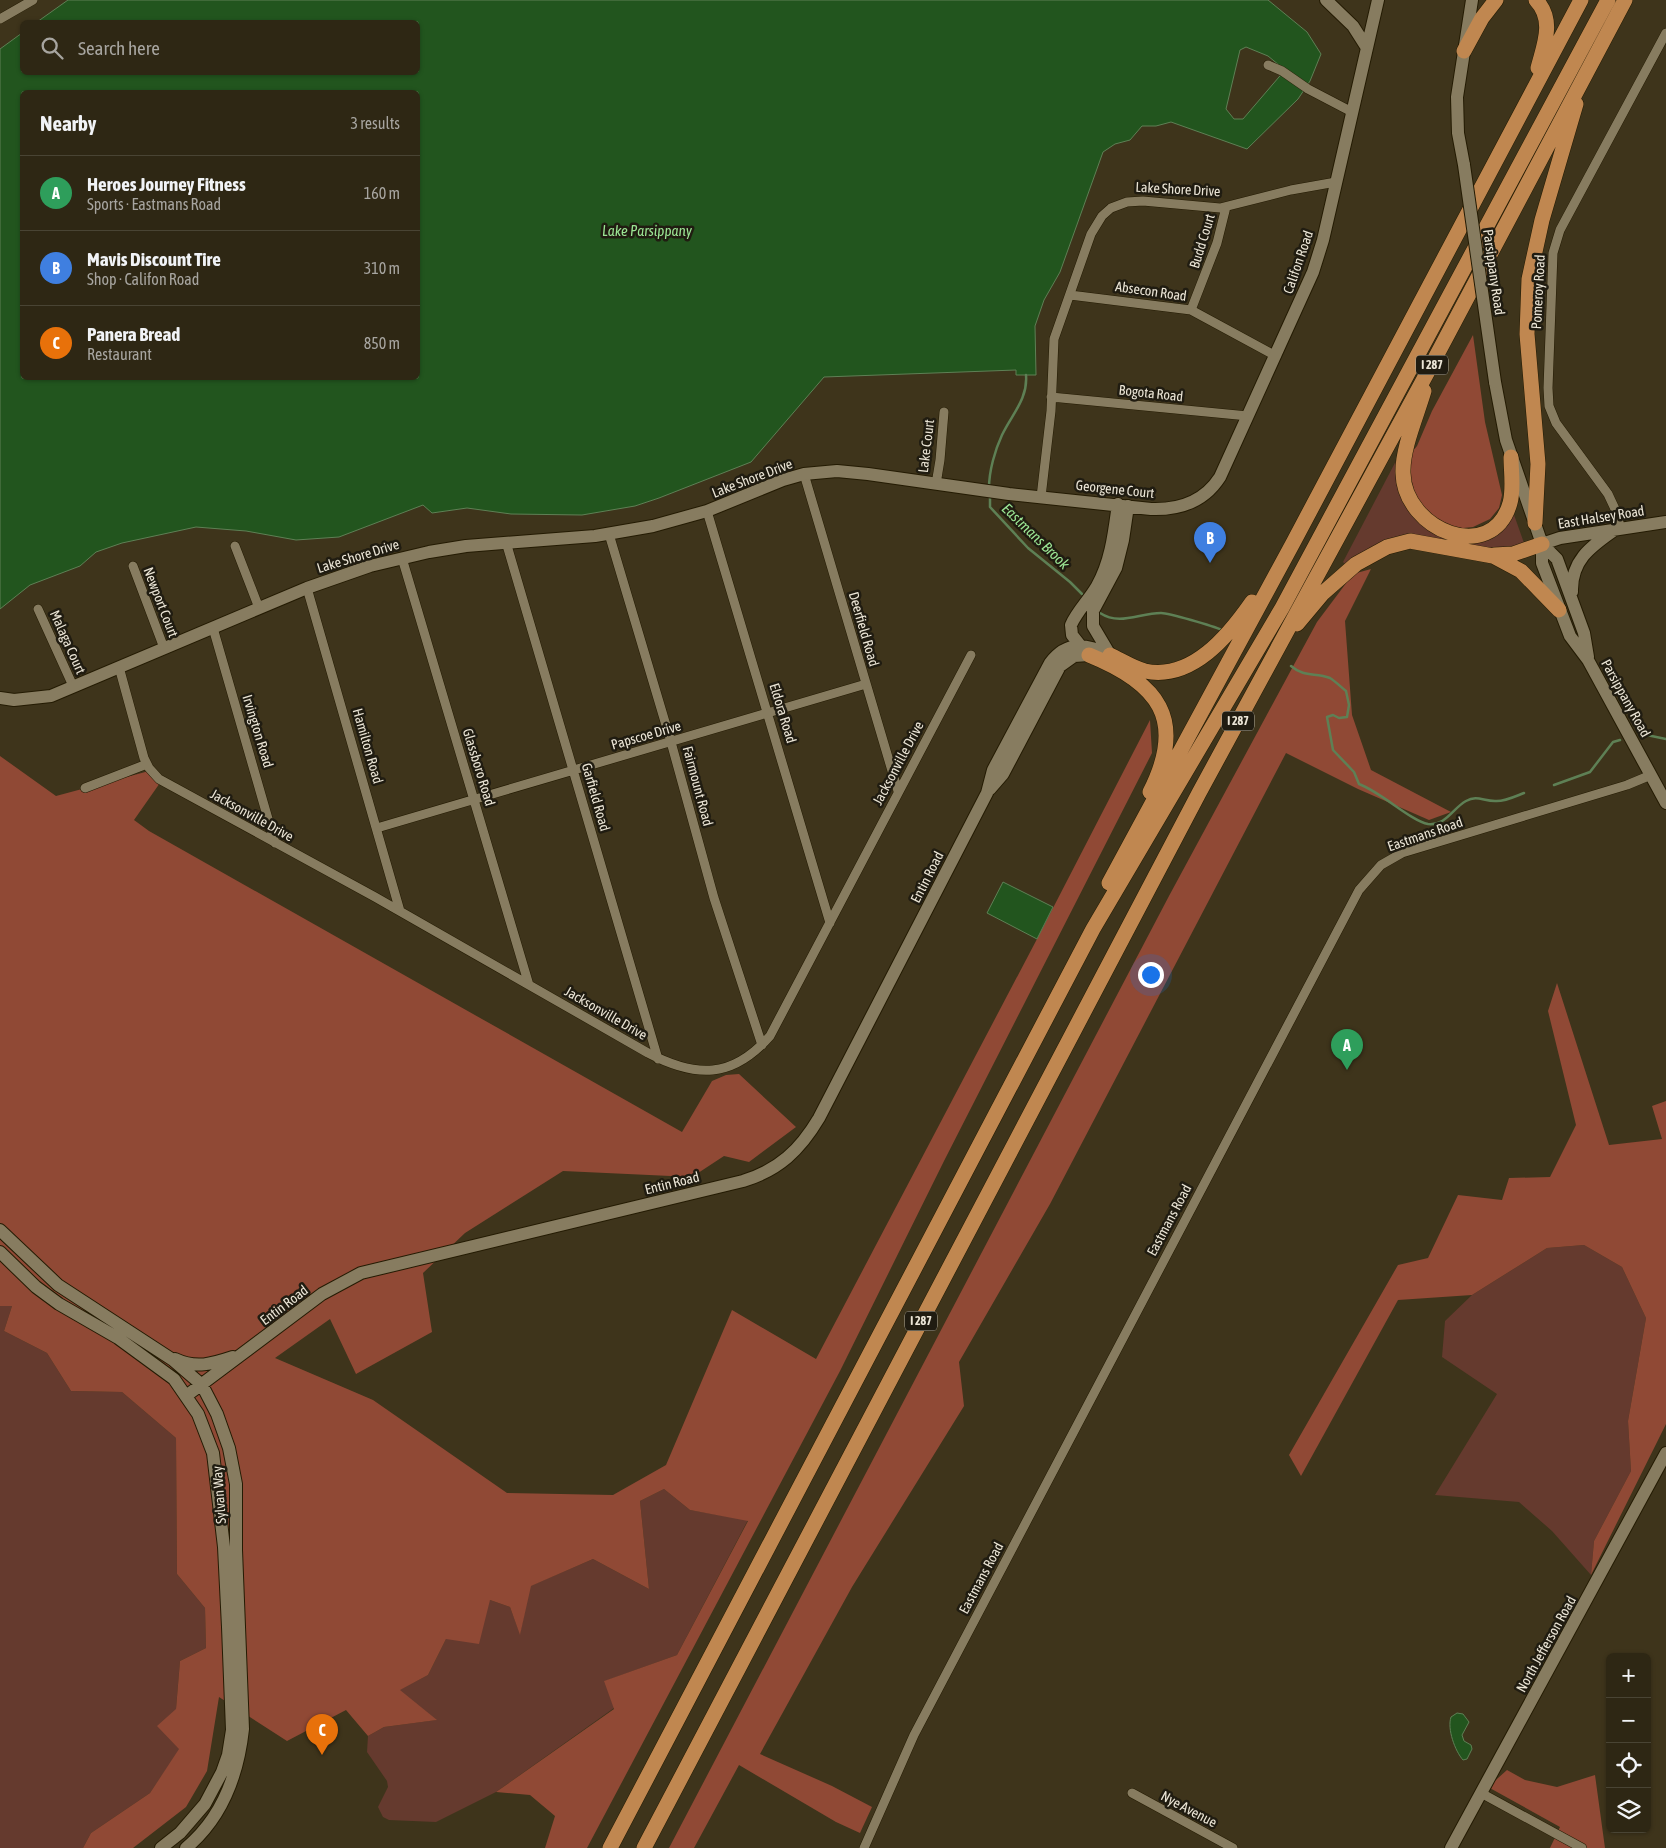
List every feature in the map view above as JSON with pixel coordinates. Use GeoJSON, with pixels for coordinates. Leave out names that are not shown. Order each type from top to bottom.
{"type":"FeatureCollection","features":[{"type":"Feature","properties":{"kind":"highway"},"geometry":{"type":"LineString","coordinates":[[1464,51],[1482,18],[1496,0]]}},
{"type":"Feature","properties":{"kind":"highway"},"geometry":{"type":"LineString","coordinates":[[1531,93],[1547,34],[1548,22],[1544,10],[1536,0]]}},
{"type":"Feature","properties":{"kind":"highway","name":"I 287"},"geometry":{"type":"LineString","coordinates":[[610,1848],[1093,929],[1104,892],[1293,543],[1581,0]]}},
{"type":"Feature","properties":{"kind":"highway"},"geometry":{"type":"LineString","coordinates":[[1093,929],[1282,608],[1608,0]]}},
{"type":"Feature","properties":{"kind":"highway","name":"I 287"},"geometry":{"type":"LineString","coordinates":[[644,1848],[1276,648],[1432,364],[1625,0]]}},
{"type":"Feature","properties":{"kind":"highway"},"geometry":{"type":"LineString","coordinates":[[1535,523],[1538,464],[1527,334],[1529,280],[1542,220],[1564,151],[1582,80]]}},
{"type":"Feature","properties":{"kind":"highway"},"geometry":{"type":"LineString","coordinates":[[1432,364],[1403,466],[1404,485],[1417,511],[1430,524],[1452,535],[1471,536],[1491,529],[1502,519],[1510,502],[1511,456]]}},
{"type":"Feature","properties":{"kind":"highway"},"geometry":{"type":"LineString","coordinates":[[1276,648],[1340,577],[1370,554],[1387,546],[1410,541],[1423,542],[1493,556],[1513,554],[1542,544]]}},
{"type":"Feature","properties":{"kind":"highway"},"geometry":{"type":"LineString","coordinates":[[1110,655],[1140,670],[1155,672],[1182,666],[1204,655],[1235,626],[1293,543]]}},
{"type":"Feature","properties":{"kind":"highway"},"geometry":{"type":"LineString","coordinates":[[1493,556],[1521,572],[1559,610]]}},
{"type":"Feature","properties":{"kind":"highway"},"geometry":{"type":"LineString","coordinates":[[1084,650],[1145,686],[1160,706],[1166,723],[1166,746],[1151,788],[1142,806],[1139,830]]}},
{"type":"Feature","properties":{"kind":"street"},"geometry":{"type":"LineString","coordinates":[[0,19],[33,0]]}},
{"type":"Feature","properties":{"kind":"street"},"geometry":{"type":"LineString","coordinates":[[1326,0],[1353,26],[1367,48]]}},
{"type":"Feature","properties":{"kind":"street","name":"Califon Road"},"geometry":{"type":"LineString","coordinates":[[1186,505],[1197,500],[1216,484],[1313,272],[1323,240],[1378,0]]}},
{"type":"Feature","properties":{"kind":"street","name":"Parsippany Road"},"geometry":{"type":"LineString","coordinates":[[1472,0],[1457,109],[1495,382],[1511,456],[1542,544],[1542,563],[1570,636],[1588,660],[1666,803]]}},
{"type":"Feature","properties":{"kind":"street","name":"Pomeroy Road"},"geometry":{"type":"LineString","coordinates":[[1618,529],[1608,494],[1556,423],[1549,406],[1552,253],[1560,230],[1666,33]]}},
{"type":"Feature","properties":{"kind":"street"},"geometry":{"type":"LineString","coordinates":[[1268,65],[1282,71],[1308,89],[1352,112]]}},
{"type":"Feature","properties":{"kind":"street","name":"Lake Shore Drive"},"geometry":{"type":"LineString","coordinates":[[0,698],[24,699],[51,696],[307,588],[362,569],[402,558],[466,546],[609,534],[653,526],[707,511],[783,480],[804,474],[837,471],[1041,497],[1051,397],[1054,338],[1091,234],[1102,216],[1111,208],[1127,202],[1143,201],[1208,208],[1226,207],[1291,190],[1336,182]]}},
{"type":"Feature","properties":{"kind":"street","name":"Budd Court"},"geometry":{"type":"LineString","coordinates":[[1191,310],[1217,243],[1226,207]]}},
{"type":"Feature","properties":{"kind":"street","name":"Absecon Road"},"geometry":{"type":"LineString","coordinates":[[1070,295],[1191,310],[1276,356]]}},
{"type":"Feature","properties":{"kind":"street","name":"Bogota Road"},"geometry":{"type":"LineString","coordinates":[[1051,397],[1248,416]]}},
{"type":"Feature","properties":{"kind":"street","name":"Lake Court"},"geometry":{"type":"LineString","coordinates":[[936,484],[944,412]]}},
{"type":"Feature","properties":{"kind":"street","name":"Deerfield Road"},"geometry":{"type":"LineString","coordinates":[[804,474],[898,790]]}},
{"type":"Feature","properties":{"kind":"street","name":"Georgene Court"},"geometry":{"type":"LineString","coordinates":[[1041,497],[1162,509],[1186,505]]}},
{"type":"Feature","properties":{"kind":"street"},"geometry":{"type":"LineString","coordinates":[[1110,655],[1090,646],[1084,650],[1072,635],[1071,625],[1098,585],[1107,565],[1123,505]]}},
{"type":"Feature","properties":{"kind":"street"},"geometry":{"type":"LineString","coordinates":[[1110,655],[1093,626],[1093,611],[1116,568],[1123,540],[1123,505]]}},
{"type":"Feature","properties":{"kind":"street","name":"Eldora Road"},"geometry":{"type":"LineString","coordinates":[[707,511],[830,923]]}},
{"type":"Feature","properties":{"kind":"street","name":"East Halsey Road"},"geometry":{"type":"LineString","coordinates":[[1542,544],[1560,538],[1666,522]]}},
{"type":"Feature","properties":{"kind":"street"},"geometry":{"type":"LineString","coordinates":[[1573,602],[1573,576],[1577,564],[1593,545],[1618,529]]}},
{"type":"Feature","properties":{"kind":"street","name":"Fairmount Road"},"geometry":{"type":"LineString","coordinates":[[609,534],[671,742],[714,898],[762,1046]]}},
{"type":"Feature","properties":{"kind":"street","name":"Garfield Road"},"geometry":{"type":"LineString","coordinates":[[506,542],[658,1059]]}},
{"type":"Feature","properties":{"kind":"street","name":"Parsippany Road"},"geometry":{"type":"LineString","coordinates":[[1542,544],[1558,559],[1584,633],[1588,660]]}},
{"type":"Feature","properties":{"kind":"street"},"geometry":{"type":"LineString","coordinates":[[235,546],[259,608]]}},
{"type":"Feature","properties":{"kind":"street","name":"Glassboro Road"},"geometry":{"type":"LineString","coordinates":[[402,558],[529,985]]}},
{"type":"Feature","properties":{"kind":"street","name":"Newport Court"},"geometry":{"type":"LineString","coordinates":[[132,566],[164,648]]}},
{"type":"Feature","properties":{"kind":"street","name":"Hamilton Road"},"geometry":{"type":"LineString","coordinates":[[307,588],[400,911]]}},
{"type":"Feature","properties":{"kind":"street","name":"Malaga Court"},"geometry":{"type":"LineString","coordinates":[[38,609],[73,686]]}},
{"type":"Feature","properties":{"kind":"street","name":"Irvington Road"},"geometry":{"type":"LineString","coordinates":[[213,628],[276,843]]}},
{"type":"Feature","properties":{"kind":"street","name":"Entin Road"},"geometry":{"type":"LineString","coordinates":[[186,1396],[322,1294],[361,1273],[743,1181],[780,1165],[798,1149],[819,1118],[987,793],[1003,774],[1060,666],[1084,650]]}},
{"type":"Feature","properties":{"kind":"street","name":"Jacksonville Drive"},"geometry":{"type":"LineString","coordinates":[[119,667],[147,764],[159,779],[400,911],[658,1059],[685,1070],[709,1071],[738,1062],[762,1046],[777,1026],[898,790],[971,655]]}},
{"type":"Feature","properties":{"kind":"street","name":"Papscoe Drive"},"geometry":{"type":"LineString","coordinates":[[377,828],[866,684]]}},
{"type":"Feature","properties":{"kind":"street"},"geometry":{"type":"LineString","coordinates":[[85,788],[147,764]]}},
{"type":"Feature","properties":{"kind":"street","name":"Eastmans Road"},"geometry":{"type":"LineString","coordinates":[[864,1848],[914,1735],[1359,890],[1381,865],[1402,853],[1627,785],[1651,774]]}},
{"type":"Feature","properties":{"kind":"street","name":"Sylvan Way"},"geometry":{"type":"LineString","coordinates":[[0,1230],[58,1285],[166,1355],[202,1385],[222,1425],[235,1472],[235,1638],[232,1730],[228,1755],[222,1772],[205,1804],[180,1833],[161,1848]]}},
{"type":"Feature","properties":{"kind":"street","name":"Sylvan Way"},"geometry":{"type":"LineString","coordinates":[[0,1252],[36,1286],[59,1304],[118,1338],[174,1379],[186,1396],[206,1434],[216,1466],[244,1717],[241,1750],[227,1794],[219,1812],[186,1848]]}},
{"type":"Feature","properties":{"kind":"street"},"geometry":{"type":"LineString","coordinates":[[166,1355],[191,1365],[211,1365],[247,1351]]}},
{"type":"Feature","properties":{"kind":"street","name":"North Jefferson Road"},"geometry":{"type":"LineString","coordinates":[[1451,1848],[1666,1452]]}},
{"type":"Feature","properties":{"kind":"street","name":"Nye Avenue"},"geometry":{"type":"LineString","coordinates":[[1132,1793],[1233,1848]]}},
{"type":"Feature","properties":{"kind":"street"},"geometry":{"type":"LineString","coordinates":[[1481,1793],[1582,1848]]}},
{"type":"Feature","properties":{"kind":"shaded area"},"geometry":{"type":"Polygon","coordinates":[[[1473,335],[1485,422],[1502,495],[1499,508],[1490,519],[1473,527],[1463,528],[1454,527],[1434,518],[1417,500],[1409,475],[1411,453],[1417,446],[1432,411],[1473,335]]]}},
{"type":"Feature","properties":{"kind":"shaded area"},"geometry":{"type":"Polygon","coordinates":[[[1397,459],[1458,539],[1513,512],[1524,543],[1517,546],[1496,548],[1433,539],[1404,538],[1376,546],[1345,564],[1343,562],[1397,459]]]}},
{"type":"Feature","properties":{"kind":"shaded area"},"geometry":{"type":"Polygon","coordinates":[[[1371,569],[1345,621],[1352,715],[1371,770],[1451,812],[1429,820],[1358,789],[1286,753],[1050,1204],[959,1362],[964,1406],[852,1587],[760,1754],[832,1786],[872,1807],[860,1833],[836,1822],[739,1765],[694,1848],[669,1848],[1169,896],[1317,622],[1353,574],[1371,569]]]}},
{"type":"Feature","properties":{"kind":"shaded area"},"geometry":{"type":"Polygon","coordinates":[[[1150,720],[1152,753],[944,1161],[840,1371],[587,1848],[545,1848],[555,1816],[530,1795],[496,1792],[614,1709],[604,1681],[677,1655],[748,1521],[690,1510],[664,1489],[640,1501],[649,1589],[593,1559],[531,1586],[520,1635],[510,1607],[490,1600],[479,1644],[446,1639],[428,1675],[400,1690],[437,1720],[384,1727],[368,1736],[346,1710],[287,1741],[219,1697],[207,1771],[186,1807],[133,1848],[83,1848],[91,1833],[150,1793],[179,1749],[157,1726],[176,1709],[180,1661],[206,1648],[205,1608],[177,1574],[176,1438],[122,1392],[71,1391],[47,1353],[4,1331],[12,1306],[0,1306],[0,756],[56,796],[149,771],[162,780],[134,820],[149,831],[682,1132],[712,1081],[726,1075],[739,1074],[796,1127],[749,1162],[724,1156],[692,1177],[563,1171],[465,1233],[423,1273],[432,1332],[356,1374],[330,1319],[275,1358],[373,1400],[507,1493],[613,1495],[666,1465],[732,1310],[816,1359],[1150,720]]]}},
{"type":"Feature","properties":{"kind":"shaded area"},"geometry":{"type":"Polygon","coordinates":[[[1557,983],[1609,1145],[1662,1139],[1652,1106],[1666,1101],[1666,1424],[1591,1575],[1594,1541],[1631,1471],[1628,1421],[1646,1318],[1622,1267],[1584,1245],[1547,1248],[1472,1295],[1398,1300],[1301,1476],[1289,1455],[1398,1265],[1428,1258],[1458,1195],[1502,1200],[1509,1178],[1550,1177],[1576,1125],[1548,1011],[1557,983]]]}},
{"type":"Feature","properties":{"kind":"shaded area"},"geometry":{"type":"Polygon","coordinates":[[[1584,1245],[1622,1267],[1646,1318],[1628,1421],[1631,1471],[1594,1541],[1591,1575],[1552,1531],[1519,1502],[1435,1495],[1497,1394],[1442,1357],[1445,1321],[1472,1295],[1547,1248],[1584,1245]]]}},
{"type":"Feature","properties":{"kind":"shaded area"},"geometry":{"type":"Polygon","coordinates":[[[0,1306],[12,1306],[4,1331],[47,1353],[71,1391],[122,1392],[176,1438],[177,1574],[205,1608],[206,1648],[180,1661],[176,1709],[180,1749],[150,1793],[91,1833],[83,1848],[0,1848],[0,1306]]]}},
{"type":"Feature","properties":{"kind":"shaded area"},"geometry":{"type":"Polygon","coordinates":[[[664,1489],[690,1510],[748,1520],[677,1655],[605,1681],[614,1708],[496,1792],[436,1822],[389,1820],[383,1817],[378,1807],[388,1787],[387,1781],[367,1752],[368,1736],[384,1727],[436,1720],[399,1690],[428,1675],[446,1639],[490,1600],[510,1607],[520,1634],[530,1586],[593,1559],[649,1589],[640,1501],[664,1489]]]}},
{"type":"Feature","properties":{"kind":"shaded area"},"geometry":{"type":"Polygon","coordinates":[[[1507,1770],[1525,1780],[1557,1787],[1595,1775],[1605,1848],[1550,1848],[1560,1827],[1488,1787],[1507,1770]]]}},
{"type":"Feature","properties":{"kind":"water","name":"Lake Parsippany"},"geometry":{"type":"Polygon","coordinates":[[[68,0],[1268,0],[1307,32],[1321,54],[1310,81],[1298,99],[1247,149],[1171,122],[1156,126],[1142,126],[1130,140],[1115,144],[1103,152],[1060,272],[1044,300],[1035,326],[1036,375],[1016,375],[1016,370],[824,377],[751,462],[635,506],[582,515],[511,514],[467,508],[432,513],[423,505],[339,537],[296,540],[246,531],[196,527],[122,543],[96,552],[80,566],[30,585],[0,609],[0,49],[20,34],[20,75],[420,75],[420,20],[40,20],[68,0]],[[1246,47],[1240,50],[1226,109],[1234,119],[1243,119],[1285,70],[1268,56],[1246,47]]]}},
{"type":"Feature","properties":{"kind":"water"},"geometry":{"type":"Polygon","coordinates":[[[1003,882],[1053,907],[1037,939],[987,913],[1003,882]]]}},
{"type":"Feature","properties":{"kind":"water"},"geometry":{"type":"Polygon","coordinates":[[[1457,1713],[1463,1714],[1469,1722],[1462,1735],[1464,1741],[1471,1745],[1472,1749],[1467,1759],[1463,1760],[1455,1746],[1450,1728],[1451,1717],[1457,1713]]]}},
{"type":"Feature","properties":{"kind":"waterway","name":"Eastmans Brook"},"geometry":{"type":"LineString","coordinates":[[989,488],[995,454],[1002,435],[1022,399],[1026,375]]}},
{"type":"Feature","properties":{"kind":"waterway","name":"Eastmans Brook"},"geometry":{"type":"LineString","coordinates":[[990,496],[990,507],[1028,548],[1082,594]]}},
{"type":"Feature","properties":{"kind":"waterway","name":"Eastmans Brook"},"geometry":{"type":"LineString","coordinates":[[1100,613],[1107,617],[1122,619],[1161,613],[1222,630]]}},
{"type":"Feature","properties":{"kind":"waterway","name":"Eastmans Brook"},"geometry":{"type":"LineString","coordinates":[[1291,666],[1301,672],[1330,678],[1346,691],[1349,705],[1347,717],[1339,718],[1333,715],[1327,717],[1333,750],[1354,772],[1359,784],[1377,793],[1413,818],[1421,822],[1434,824],[1445,819],[1461,804],[1470,799],[1499,801],[1524,793]]}},
{"type":"Feature","properties":{"kind":"waterway","name":"Eastmans Brook"},"geometry":{"type":"LineString","coordinates":[[1642,734],[1666,739]]}},
{"type":"Feature","properties":{"kind":"waterway","name":"Eastmans Brook"},"geometry":{"type":"LineString","coordinates":[[1554,785],[1590,772],[1613,742],[1620,740]]}},
{"type":"Feature","properties":{"kind":"place","name":"Mavis Discount Tire"},"geometry":{"type":"Point","coordinates":[1210,563]}},
{"type":"Feature","properties":{"kind":"place","name":"Heroes Journey Fitness"},"geometry":{"type":"Point","coordinates":[1347,1070]}},
{"type":"Feature","properties":{"kind":"place","name":"Panera Bread"},"geometry":{"type":"Point","coordinates":[322,1755]}}]}
